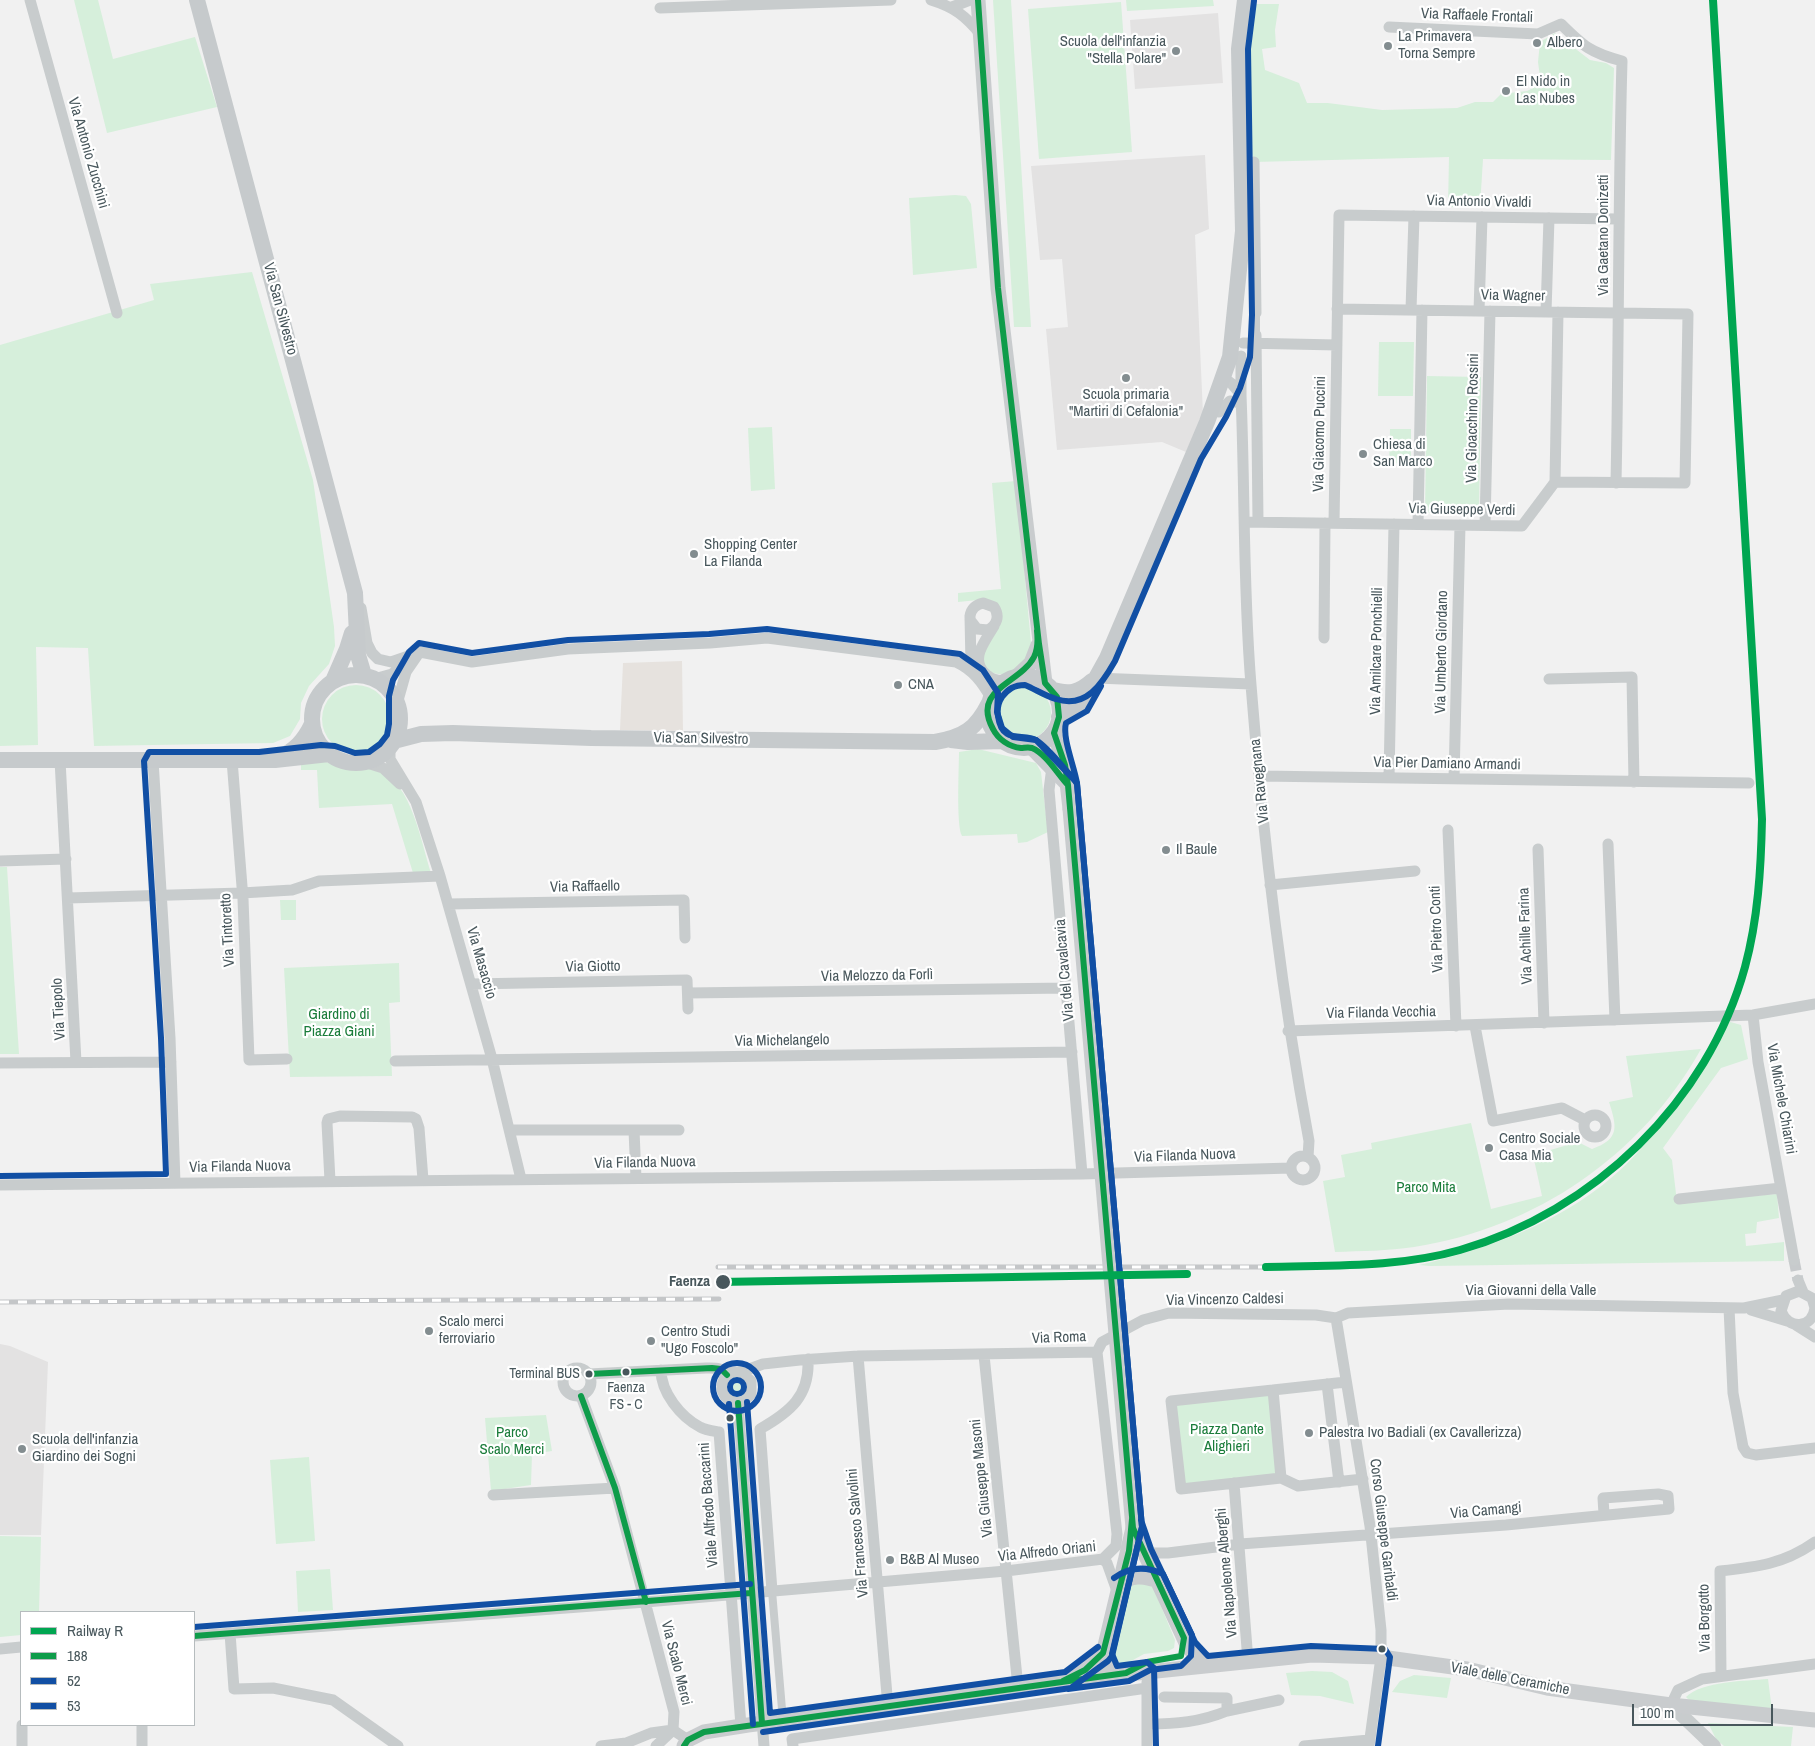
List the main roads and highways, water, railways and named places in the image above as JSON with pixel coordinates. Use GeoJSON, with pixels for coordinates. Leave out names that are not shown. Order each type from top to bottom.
{"type":"FeatureCollection","features":[{"type":"Feature","properties":{"kind":"main road","name":"Via San Silvestro"},"geometry":{"type":"LineString","coordinates":[[197,0],[355,593],[358,656],[369,677]]}},
{"type":"Feature","properties":{"kind":"main road"},"geometry":{"type":"LineString","coordinates":[[978,0],[998,288],[1038,644],[1048,686],[1057,697],[1060,717],[1054,733],[1031,747],[1016,747],[1002,741],[990,724],[990,701],[1003,683],[1013,678],[1031,663],[1038,644]]}},
{"type":"Feature","properties":{"kind":"main road","name":"Via Ravegnana"},"geometry":{"type":"LineString","coordinates":[[1234,390],[1234,336],[1242,252],[1249,231],[1239,49],[1245,0]]}},
{"type":"Feature","properties":{"kind":"main road","name":"Via Ravegnana"},"geometry":{"type":"LineString","coordinates":[[1234,390],[1249,345],[1242,252]]}},
{"type":"Feature","properties":{"kind":"main road"},"geometry":{"type":"LineString","coordinates":[[1060,717],[1081,705],[1096,678],[1111,648],[1192,455],[1234,390]]}},
{"type":"Feature","properties":{"kind":"main road"},"geometry":{"type":"LineString","coordinates":[[1192,455],[1234,390]]}},
{"type":"Feature","properties":{"kind":"main road","name":"Via San Silvestro"},"geometry":{"type":"LineString","coordinates":[[333,681],[348,649],[356,618]]}},
{"type":"Feature","properties":{"kind":"main road"},"geometry":{"type":"LineString","coordinates":[[275,760],[296,748],[312,724],[315,701],[324,688],[333,681],[352,675],[369,677],[384,684],[398,709],[398,732],[392,744],[384,753],[364,762],[343,761],[329,754],[319,744],[312,724]]}},
{"type":"Feature","properties":{"kind":"main road"},"geometry":{"type":"LineString","coordinates":[[1013,678],[1030,677],[1064,694],[1076,692],[1096,678]]}},
{"type":"Feature","properties":{"kind":"main road","name":"Via San Silvestro"},"geometry":{"type":"LineString","coordinates":[[392,744],[421,734],[453,733],[591,738],[935,742],[949,740],[964,734],[981,720],[990,701]]}},
{"type":"Feature","properties":{"kind":"main road","name":"Via San Silvestro"},"geometry":{"type":"LineString","coordinates":[[398,709],[410,722],[453,733]]}},
{"type":"Feature","properties":{"kind":"main road","name":"Via del Cavalcavia"},"geometry":{"type":"LineString","coordinates":[[1054,733],[1065,765],[1068,786],[1133,1528],[1143,1553],[1191,1652],[1205,1665]]}},
{"type":"Feature","properties":{"kind":"main road","name":"Via San Silvestro"},"geometry":{"type":"LineString","coordinates":[[949,740],[968,742],[1002,741]]}},
{"type":"Feature","properties":{"kind":"main road"},"geometry":{"type":"LineString","coordinates":[[1031,747],[1068,786]]}},
{"type":"Feature","properties":{"kind":"main road"},"geometry":{"type":"LineString","coordinates":[[0,760],[275,760],[329,754]]}},
{"type":"Feature","properties":{"kind":"main road","name":"Via del Cavalcavia"},"geometry":{"type":"LineString","coordinates":[[1103,1654],[1133,1528]]}},
{"type":"Feature","properties":{"kind":"main road"},"geometry":{"type":"LineString","coordinates":[[1118,1588],[1133,1577],[1142,1576],[1158,1581]]}},
{"type":"Feature","properties":{"kind":"main road"},"geometry":{"type":"LineString","coordinates":[[1069,1680],[1103,1654],[1106,1667],[1119,1674],[1147,1662],[1181,1656],[1184,1638]]}},
{"type":"Feature","properties":{"kind":"main road","name":"Viale delle Ceramiche"},"geometry":{"type":"LineString","coordinates":[[686,1743],[704,1732],[1018,1687],[1146,1670],[1312,1655],[1381,1657],[1467,1669],[1547,1688],[1671,1705],[1815,1720]]}},
{"type":"Feature","properties":{"kind":"tunnel"},"geometry":{"type":"LineString","coordinates":[[1794,1260],[1798,1280]]}},
{"type":"Feature","properties":{"kind":"railway"},"geometry":{"type":"LineString","coordinates":[[718,1267],[1266,1267]]}},
{"type":"Feature","properties":{"kind":"railway"},"geometry":{"type":"LineString","coordinates":[[0,1302],[719,1299]]}},
{"type":"Feature","properties":{"kind":"rail line","name":"R"},"geometry":{"type":"LineString","coordinates":[[1266,1267],[1388,1263],[1436,1256],[1460,1250],[1509,1232],[1555,1209],[1599,1179],[1639,1145],[1674,1106],[1704,1063],[1728,1016],[1745,967],[1753,931],[1760,875],[1762,819],[1713,0]]}},
{"type":"Feature","properties":{"kind":"rail line","name":"R"},"geometry":{"type":"LineString","coordinates":[[719,1282],[1187,1274]]}},
{"type":"Feature","properties":{"kind":"place","name":"Albero"},"geometry":{"type":"Point","coordinates":[1537,43]}},
{"type":"Feature","properties":{"kind":"place","name":"La Primavera Torna Sempre"},"geometry":{"type":"Point","coordinates":[1388,46]}},
{"type":"Feature","properties":{"kind":"place","name":"Scuola dell'infanzia \"Stella Polare\""},"geometry":{"type":"Point","coordinates":[1176,51]}},
{"type":"Feature","properties":{"kind":"place","name":"El Nido in Las Nubes"},"geometry":{"type":"Point","coordinates":[1506,91]}},
{"type":"Feature","properties":{"kind":"place","name":"Scuola primaria \"Martiri di Cefalonia\""},"geometry":{"type":"Point","coordinates":[1126,378]}},
{"type":"Feature","properties":{"kind":"place","name":"Chiesa di San Marco"},"geometry":{"type":"Point","coordinates":[1363,454]}},
{"type":"Feature","properties":{"kind":"place","name":"Shopping Center La Filanda"},"geometry":{"type":"Point","coordinates":[694,554]}},
{"type":"Feature","properties":{"kind":"place","name":"CNA"},"geometry":{"type":"Point","coordinates":[898,685]}},
{"type":"Feature","properties":{"kind":"place","name":"Il Baule"},"geometry":{"type":"Point","coordinates":[1166,850]}},
{"type":"Feature","properties":{"kind":"place","name":"Centro Sociale Casa Mia"},"geometry":{"type":"Point","coordinates":[1489,1148]}},
{"type":"Feature","properties":{"kind":"place","name":"Faenza"},"geometry":{"type":"Point","coordinates":[723,1282]}},
{"type":"Feature","properties":{"kind":"place","name":"Scalo merci ferroviario"},"geometry":{"type":"Point","coordinates":[429,1331]}},
{"type":"Feature","properties":{"kind":"place","name":"Centro Studi \"Ugo Foscolo\""},"geometry":{"type":"Point","coordinates":[651,1341]}},
{"type":"Feature","properties":{"kind":"place","name":"Faenza FS - C"},"geometry":{"type":"Point","coordinates":[626,1372]}},
{"type":"Feature","properties":{"kind":"place","name":"Terminal BUS"},"geometry":{"type":"Point","coordinates":[589,1374]}},
{"type":"Feature","properties":{"kind":"place","name":"Palestra Ivo Badiali (ex Cavallerizza)"},"geometry":{"type":"Point","coordinates":[1309,1433]}},
{"type":"Feature","properties":{"kind":"place","name":"Scuola dell'infanzia Giardino dei Sogni"},"geometry":{"type":"Point","coordinates":[22,1449]}},
{"type":"Feature","properties":{"kind":"place","name":"B&B Al Museo"},"geometry":{"type":"Point","coordinates":[890,1560]}},
{"type":"Feature","properties":{"kind":"park label","name":"Giardino di Piazza Giani"},"geometry":{"type":"Point","coordinates":[339,1024]}},
{"type":"Feature","properties":{"kind":"park label","name":"Parco Mita"},"geometry":{"type":"Point","coordinates":[1426,1188]}},
{"type":"Feature","properties":{"kind":"park label","name":"Piazza Dante Alighieri"},"geometry":{"type":"Point","coordinates":[1227,1438]}},
{"type":"Feature","properties":{"kind":"park label","name":"Parco Scalo Merci"},"geometry":{"type":"Point","coordinates":[512,1442]}}]}
